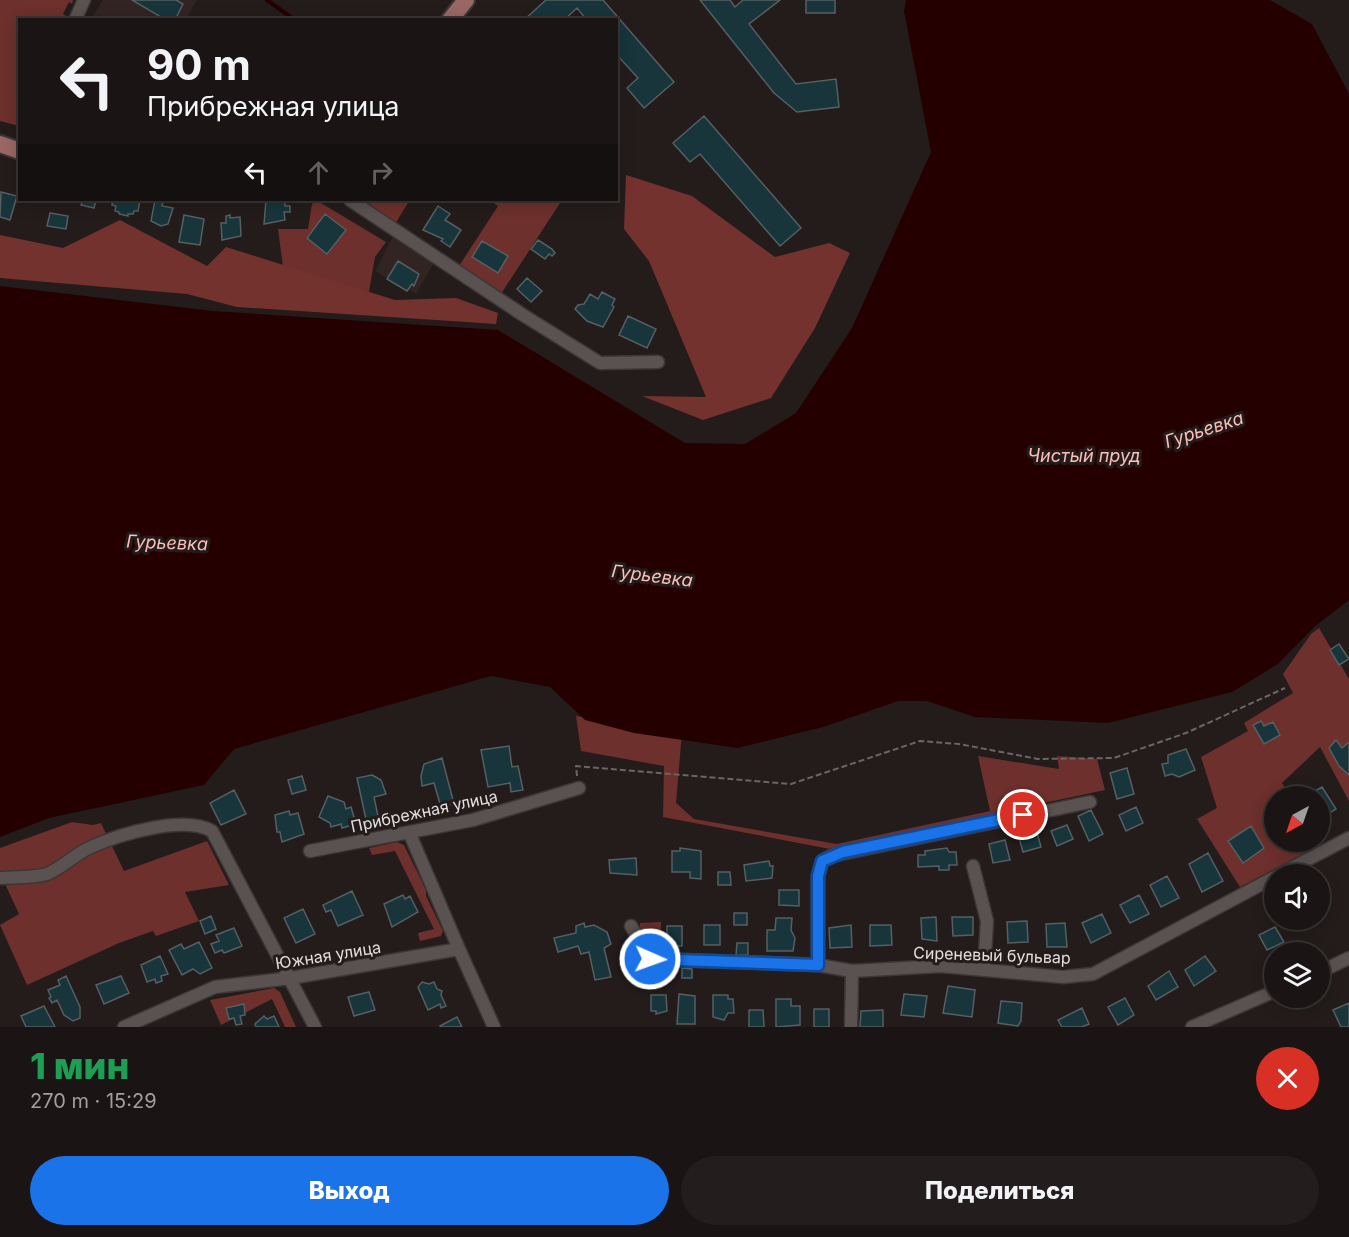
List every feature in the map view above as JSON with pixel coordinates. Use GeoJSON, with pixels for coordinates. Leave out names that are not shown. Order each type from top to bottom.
{"type":"FeatureCollection","features":[{"type":"Feature","properties":{"kind":"main road"},"geometry":{"type":"LineString","coordinates":[[452,18],[466,0]]}},
{"type":"Feature","properties":{"kind":"main road"},"geometry":{"type":"LineString","coordinates":[[0,144],[18,150]]}},
{"type":"Feature","properties":{"kind":"street"},"geometry":{"type":"LineString","coordinates":[[76,18],[84,0]]}},
{"type":"Feature","properties":{"kind":"street"},"geometry":{"type":"LineString","coordinates":[[352,201],[523,315],[600,363],[658,362]]}},
{"type":"Feature","properties":{"kind":"street","name":"Прибрежная улица"},"geometry":{"type":"LineString","coordinates":[[310,851],[473,820],[579,788]]}},
{"type":"Feature","properties":{"kind":"street"},"geometry":{"type":"LineString","coordinates":[[818,965],[818,876],[822,861],[831,856],[1090,802]]}},
{"type":"Feature","properties":{"kind":"street"},"geometry":{"type":"LineString","coordinates":[[0,878],[46,874],[90,848],[129,833],[184,824],[201,825],[212,831],[315,1027]]}},
{"type":"Feature","properties":{"kind":"street"},"geometry":{"type":"LineString","coordinates":[[409,832],[494,1027]]}},
{"type":"Feature","properties":{"kind":"street"},"geometry":{"type":"LineString","coordinates":[[1299,864],[1349,838]]}},
{"type":"Feature","properties":{"kind":"street"},"geometry":{"type":"LineString","coordinates":[[973,866],[987,921],[984,970]]}},
{"type":"Feature","properties":{"kind":"street","name":"Сиреневый бульвар"},"geometry":{"type":"LineString","coordinates":[[631,926],[650,959],[818,965],[852,971],[940,966],[1063,977],[1093,974],[1264,883]]}},
{"type":"Feature","properties":{"kind":"street","name":"Южная улица"},"geometry":{"type":"LineString","coordinates":[[124,1027],[146,1023],[215,987],[291,978],[459,950]]}},
{"type":"Feature","properties":{"kind":"street"},"geometry":{"type":"LineString","coordinates":[[1330,967],[1349,958]]}},
{"type":"Feature","properties":{"kind":"street"},"geometry":{"type":"LineString","coordinates":[[851,1027],[852,971]]}},
{"type":"Feature","properties":{"kind":"street"},"geometry":{"type":"LineString","coordinates":[[1192,1027],[1264,996]]}},
{"type":"Feature","properties":{"kind":"path"},"geometry":{"type":"LineString","coordinates":[[579,788],[576,766],[791,784],[920,741],[959,744],[1038,759],[1113,758],[1186,733],[1284,688]]}},
{"type":"Feature","properties":{"kind":"shaded area"},"geometry":{"type":"Polygon","coordinates":[[[0,0],[73,0],[72,4],[69,2],[63,14],[68,18],[18,18],[18,126],[0,121],[0,0]]]}},
{"type":"Feature","properties":{"kind":"shaded area"},"geometry":{"type":"Polygon","coordinates":[[[103,0],[197,0],[187,18],[91,18],[103,0]]]}},
{"type":"Feature","properties":{"kind":"shaded area"},"geometry":{"type":"Polygon","coordinates":[[[626,175],[692,196],[775,257],[829,243],[850,253],[815,328],[771,398],[703,420],[642,396],[706,397],[649,261],[624,229],[626,175]]]}},
{"type":"Feature","properties":{"kind":"shaded area"},"geometry":{"type":"Polygon","coordinates":[[[318,201],[386,242],[375,257],[367,303],[283,267],[278,229],[308,229],[312,204],[318,201]]]}},
{"type":"Feature","properties":{"kind":"shaded area"},"geometry":{"type":"Polygon","coordinates":[[[356,201],[409,201],[393,227],[356,201]]]}},
{"type":"Feature","properties":{"kind":"shaded area"},"geometry":{"type":"Polygon","coordinates":[[[490,201],[561,201],[499,297],[457,269],[498,206],[490,201]]]}},
{"type":"Feature","properties":{"kind":"shaded area"},"geometry":{"type":"Polygon","coordinates":[[[120,220],[207,266],[226,247],[395,300],[456,298],[498,313],[496,324],[237,307],[187,294],[0,278],[0,235],[63,248],[120,220]]]}},
{"type":"Feature","properties":{"kind":"shaded area"},"geometry":{"type":"Polygon","coordinates":[[[395,233],[437,257],[416,294],[375,271],[395,233]]]}},
{"type":"Feature","properties":{"kind":"shaded area"},"geometry":{"type":"Polygon","coordinates":[[[1319,628],[1349,679],[1349,801],[1320,747],[1282,783],[1284,786],[1264,786],[1264,852],[1307,852],[1284,864],[1264,864],[1264,874],[1240,887],[1197,819],[1217,808],[1201,757],[1248,731],[1244,723],[1293,693],[1283,674],[1311,634],[1319,628]]]}},
{"type":"Feature","properties":{"kind":"shaded area"},"geometry":{"type":"Polygon","coordinates":[[[576,716],[682,732],[676,803],[694,819],[837,844],[990,811],[978,756],[1059,769],[1057,756],[1097,759],[1105,790],[830,849],[663,817],[664,766],[581,751],[576,716]]]}},
{"type":"Feature","properties":{"kind":"shaded area"},"geometry":{"type":"Polygon","coordinates":[[[72,822],[93,825],[101,823],[124,871],[207,841],[229,885],[185,892],[199,921],[156,936],[153,931],[119,943],[27,985],[0,925],[19,914],[0,873],[0,848],[72,822]]]}},
{"type":"Feature","properties":{"kind":"shaded area"},"geometry":{"type":"Polygon","coordinates":[[[397,842],[404,845],[426,890],[426,896],[443,931],[441,936],[420,941],[418,933],[434,929],[395,851],[372,855],[369,848],[397,842]]]}},
{"type":"Feature","properties":{"kind":"shaded area"},"geometry":{"type":"Polygon","coordinates":[[[661,922],[661,959],[639,957],[640,923],[661,922]]]}},
{"type":"Feature","properties":{"kind":"shaded area"},"geometry":{"type":"Polygon","coordinates":[[[274,988],[280,992],[296,1027],[285,1027],[272,999],[221,1025],[210,1000],[274,988]]]}},
{"type":"Feature","properties":{"kind":"water","name":"Чистый пруд"},"geometry":{"type":"Polygon","coordinates":[[[906,0],[1270,0],[1312,24],[1349,94],[1349,600],[1314,627],[1278,664],[1232,692],[1108,723],[975,717],[927,701],[898,701],[823,727],[738,748],[634,733],[585,720],[550,687],[491,676],[234,749],[204,785],[49,818],[0,837],[0,286],[213,311],[498,330],[685,443],[745,444],[796,413],[852,328],[931,152],[904,11],[906,0]]]}},
{"type":"Feature","properties":{"kind":"building"},"geometry":{"type":"Polygon","coordinates":[[[132,0],[176,0],[183,4],[176,18],[163,18],[132,0]]]}},
{"type":"Feature","properties":{"kind":"building"},"geometry":{"type":"Polygon","coordinates":[[[546,0],[603,0],[674,82],[644,108],[627,88],[638,78],[618,56],[618,18],[585,18],[577,8],[566,18],[526,18],[546,0]]]}},
{"type":"Feature","properties":{"kind":"building"},"geometry":{"type":"Polygon","coordinates":[[[700,0],[730,0],[735,7],[743,0],[780,0],[749,24],[796,84],[836,79],[839,107],[797,112],[774,93],[700,0]]]}},
{"type":"Feature","properties":{"kind":"building"},"geometry":{"type":"Polygon","coordinates":[[[806,0],[835,0],[835,13],[806,13],[806,0]]]}},
{"type":"Feature","properties":{"kind":"building"},"geometry":{"type":"Polygon","coordinates":[[[704,116],[801,228],[780,246],[700,154],[690,162],[673,143],[704,116]]]}},
{"type":"Feature","properties":{"kind":"building"},"geometry":{"type":"Polygon","coordinates":[[[1,192],[17,196],[10,220],[0,217],[1,192]]]}},
{"type":"Feature","properties":{"kind":"building"},"geometry":{"type":"Polygon","coordinates":[[[83,201],[96,201],[94,208],[81,205],[83,201]]]}},
{"type":"Feature","properties":{"kind":"building"},"geometry":{"type":"Polygon","coordinates":[[[113,201],[140,201],[138,211],[128,216],[119,214],[115,211],[116,206],[112,205],[113,201]]]}},
{"type":"Feature","properties":{"kind":"building"},"geometry":{"type":"Polygon","coordinates":[[[155,201],[163,201],[162,206],[173,208],[168,224],[161,226],[151,221],[155,201]]]}},
{"type":"Feature","properties":{"kind":"building"},"geometry":{"type":"Polygon","coordinates":[[[266,201],[285,201],[285,206],[290,206],[290,212],[284,212],[285,220],[264,224],[266,201]]]}},
{"type":"Feature","properties":{"kind":"building"},"geometry":{"type":"Polygon","coordinates":[[[438,206],[450,214],[445,220],[461,230],[450,247],[441,241],[443,239],[423,230],[438,206]]]}},
{"type":"Feature","properties":{"kind":"building"},"geometry":{"type":"Polygon","coordinates":[[[50,213],[68,216],[66,229],[47,226],[50,213]]]}},
{"type":"Feature","properties":{"kind":"building"},"geometry":{"type":"Polygon","coordinates":[[[325,214],[346,230],[327,254],[307,238],[325,214]]]}},
{"type":"Feature","properties":{"kind":"building"},"geometry":{"type":"Polygon","coordinates":[[[184,215],[204,219],[200,245],[179,242],[184,215]]]}},
{"type":"Feature","properties":{"kind":"building"},"geometry":{"type":"Polygon","coordinates":[[[230,215],[230,218],[240,217],[241,236],[222,240],[221,223],[226,223],[226,216],[230,215]]]}},
{"type":"Feature","properties":{"kind":"building"},"geometry":{"type":"Polygon","coordinates":[[[538,240],[555,253],[552,256],[549,254],[545,259],[531,249],[538,240]]]}},
{"type":"Feature","properties":{"kind":"building"},"geometry":{"type":"Polygon","coordinates":[[[482,241],[508,256],[498,273],[472,257],[482,241]]]}},
{"type":"Feature","properties":{"kind":"building"},"geometry":{"type":"Polygon","coordinates":[[[398,261],[419,274],[414,286],[412,284],[407,291],[387,279],[398,261]]]}},
{"type":"Feature","properties":{"kind":"building"},"geometry":{"type":"Polygon","coordinates":[[[527,278],[542,291],[531,302],[517,289],[527,278]]]}},
{"type":"Feature","properties":{"kind":"building"},"geometry":{"type":"Polygon","coordinates":[[[602,292],[615,299],[612,305],[614,307],[603,327],[587,321],[575,309],[578,305],[584,304],[590,294],[598,299],[602,292]]]}},
{"type":"Feature","properties":{"kind":"building"},"geometry":{"type":"Polygon","coordinates":[[[628,316],[656,329],[647,348],[619,335],[628,316]]]}},
{"type":"Feature","properties":{"kind":"building"},"geometry":{"type":"Polygon","coordinates":[[[1339,644],[1349,659],[1339,665],[1330,650],[1339,644]]]}},
{"type":"Feature","properties":{"kind":"building"},"geometry":{"type":"Polygon","coordinates":[[[1261,721],[1264,726],[1273,722],[1280,735],[1264,744],[1253,725],[1261,721]]]}},
{"type":"Feature","properties":{"kind":"building"},"geometry":{"type":"Polygon","coordinates":[[[1336,740],[1342,748],[1349,742],[1349,775],[1339,766],[1329,748],[1336,740]]]}},
{"type":"Feature","properties":{"kind":"building"},"geometry":{"type":"Polygon","coordinates":[[[509,746],[512,767],[518,766],[523,790],[511,792],[510,783],[488,787],[481,750],[509,746]]]}},
{"type":"Feature","properties":{"kind":"building"},"geometry":{"type":"Polygon","coordinates":[[[1186,749],[1195,770],[1179,777],[1172,774],[1165,776],[1162,764],[1168,763],[1168,755],[1186,749]]]}},
{"type":"Feature","properties":{"kind":"building"},"geometry":{"type":"Polygon","coordinates":[[[442,758],[454,804],[441,807],[434,783],[422,786],[421,776],[424,764],[442,758]]]}},
{"type":"Feature","properties":{"kind":"building"},"geometry":{"type":"Polygon","coordinates":[[[1127,768],[1134,794],[1117,799],[1110,773],[1127,768]]]}},
{"type":"Feature","properties":{"kind":"building"},"geometry":{"type":"Polygon","coordinates":[[[372,775],[381,780],[386,794],[374,797],[379,821],[367,824],[357,778],[372,775]]]}},
{"type":"Feature","properties":{"kind":"building"},"geometry":{"type":"Polygon","coordinates":[[[302,776],[306,790],[292,794],[288,780],[302,776]]]}},
{"type":"Feature","properties":{"kind":"building"},"geometry":{"type":"Polygon","coordinates":[[[234,790],[246,814],[221,825],[210,803],[234,790]]]}},
{"type":"Feature","properties":{"kind":"building"},"geometry":{"type":"Polygon","coordinates":[[[328,796],[344,802],[346,809],[351,807],[356,824],[342,828],[341,824],[331,827],[330,823],[319,817],[328,796]]]}},
{"type":"Feature","properties":{"kind":"building"},"geometry":{"type":"Polygon","coordinates":[[[1330,800],[1336,809],[1330,813],[1330,800]]]}},
{"type":"Feature","properties":{"kind":"building"},"geometry":{"type":"Polygon","coordinates":[[[1136,807],[1143,823],[1126,831],[1119,815],[1136,807]]]}},
{"type":"Feature","properties":{"kind":"building"},"geometry":{"type":"Polygon","coordinates":[[[1091,810],[1103,834],[1089,841],[1078,816],[1091,810]]]}},
{"type":"Feature","properties":{"kind":"building"},"geometry":{"type":"Polygon","coordinates":[[[289,811],[290,815],[298,813],[304,834],[282,842],[280,832],[277,832],[275,815],[289,811]]]}},
{"type":"Feature","properties":{"kind":"building"},"geometry":{"type":"Polygon","coordinates":[[[1067,825],[1073,839],[1057,846],[1051,831],[1067,825]]]}},
{"type":"Feature","properties":{"kind":"building"},"geometry":{"type":"Polygon","coordinates":[[[1251,826],[1264,848],[1243,863],[1228,841],[1251,826]]]}},
{"type":"Feature","properties":{"kind":"building"},"geometry":{"type":"Polygon","coordinates":[[[1036,829],[1041,847],[1023,852],[1018,834],[1036,829]]]}},
{"type":"Feature","properties":{"kind":"building"},"geometry":{"type":"Polygon","coordinates":[[[1005,840],[1010,860],[993,863],[989,844],[1005,840]]]}},
{"type":"Feature","properties":{"kind":"building"},"geometry":{"type":"Polygon","coordinates":[[[680,848],[701,851],[701,879],[690,878],[690,872],[672,872],[672,851],[680,851],[680,848]]]}},
{"type":"Feature","properties":{"kind":"building"},"geometry":{"type":"Polygon","coordinates":[[[947,848],[949,852],[956,852],[957,865],[949,865],[949,870],[939,870],[939,866],[918,867],[918,855],[925,855],[925,851],[947,848]]]}},
{"type":"Feature","properties":{"kind":"building"},"geometry":{"type":"Polygon","coordinates":[[[1208,853],[1223,881],[1202,892],[1189,864],[1208,853]]]}},
{"type":"Feature","properties":{"kind":"building"},"geometry":{"type":"Polygon","coordinates":[[[636,858],[637,875],[610,873],[609,860],[636,858]]]}},
{"type":"Feature","properties":{"kind":"building"},"geometry":{"type":"Polygon","coordinates":[[[769,861],[770,866],[773,866],[772,878],[746,881],[744,865],[769,861]]]}},
{"type":"Feature","properties":{"kind":"building"},"geometry":{"type":"Polygon","coordinates":[[[718,872],[730,872],[731,885],[718,885],[718,872]]]}},
{"type":"Feature","properties":{"kind":"building"},"geometry":{"type":"Polygon","coordinates":[[[1167,876],[1179,898],[1161,907],[1150,885],[1167,876]]]}},
{"type":"Feature","properties":{"kind":"building"},"geometry":{"type":"Polygon","coordinates":[[[779,890],[799,890],[799,906],[779,905],[779,890]]]}},
{"type":"Feature","properties":{"kind":"building"},"geometry":{"type":"Polygon","coordinates":[[[352,891],[363,915],[338,926],[331,910],[326,912],[323,905],[352,891]]]}},
{"type":"Feature","properties":{"kind":"building"},"geometry":{"type":"Polygon","coordinates":[[[403,895],[405,899],[410,896],[418,912],[392,927],[384,904],[403,895]]]}},
{"type":"Feature","properties":{"kind":"building"},"geometry":{"type":"Polygon","coordinates":[[[1139,895],[1149,914],[1130,923],[1120,905],[1139,895]]]}},
{"type":"Feature","properties":{"kind":"building"},"geometry":{"type":"Polygon","coordinates":[[[303,909],[315,934],[296,943],[284,918],[303,909]]]}},
{"type":"Feature","properties":{"kind":"building"},"geometry":{"type":"Polygon","coordinates":[[[734,913],[747,913],[747,925],[734,925],[734,913]]]}},
{"type":"Feature","properties":{"kind":"building"},"geometry":{"type":"Polygon","coordinates":[[[1102,914],[1111,933],[1091,943],[1082,923],[1102,914]]]}},
{"type":"Feature","properties":{"kind":"building"},"geometry":{"type":"Polygon","coordinates":[[[211,916],[216,929],[205,934],[200,921],[211,916]]]}},
{"type":"Feature","properties":{"kind":"building"},"geometry":{"type":"Polygon","coordinates":[[[936,917],[937,941],[922,939],[921,918],[936,917]]]}},
{"type":"Feature","properties":{"kind":"building"},"geometry":{"type":"Polygon","coordinates":[[[952,917],[973,917],[973,935],[953,936],[952,917]]]}},
{"type":"Feature","properties":{"kind":"building"},"geometry":{"type":"Polygon","coordinates":[[[776,918],[792,918],[791,930],[795,938],[793,951],[767,951],[767,930],[775,930],[776,918]]]}},
{"type":"Feature","properties":{"kind":"building"},"geometry":{"type":"Polygon","coordinates":[[[1027,921],[1028,942],[1008,943],[1007,922],[1027,921]]]}},
{"type":"Feature","properties":{"kind":"building"},"geometry":{"type":"Polygon","coordinates":[[[584,923],[585,927],[594,925],[607,932],[611,944],[604,948],[611,977],[595,980],[589,952],[581,954],[578,946],[558,952],[554,938],[576,933],[576,926],[584,923]]]}},
{"type":"Feature","properties":{"kind":"building"},"geometry":{"type":"Polygon","coordinates":[[[1065,923],[1067,947],[1047,947],[1046,924],[1065,923]]]}},
{"type":"Feature","properties":{"kind":"building"},"geometry":{"type":"Polygon","coordinates":[[[704,925],[720,925],[720,945],[704,945],[704,925]]]}},
{"type":"Feature","properties":{"kind":"building"},"geometry":{"type":"Polygon","coordinates":[[[851,925],[852,947],[830,948],[829,928],[851,925]]]}},
{"type":"Feature","properties":{"kind":"building"},"geometry":{"type":"Polygon","coordinates":[[[870,925],[891,925],[892,945],[870,946],[870,925]]]}},
{"type":"Feature","properties":{"kind":"building"},"geometry":{"type":"Polygon","coordinates":[[[667,926],[682,926],[682,946],[667,946],[667,926]]]}},
{"type":"Feature","properties":{"kind":"building"},"geometry":{"type":"Polygon","coordinates":[[[234,928],[242,946],[224,953],[222,950],[215,953],[211,944],[219,941],[216,935],[234,928]]]}},
{"type":"Feature","properties":{"kind":"building"},"geometry":{"type":"Polygon","coordinates":[[[1269,930],[1277,930],[1284,942],[1264,942],[1264,944],[1259,935],[1269,930]]]}},
{"type":"Feature","properties":{"kind":"building"},"geometry":{"type":"Polygon","coordinates":[[[647,935],[652,935],[652,943],[647,942],[647,935]]]}},
{"type":"Feature","properties":{"kind":"building"},"geometry":{"type":"Polygon","coordinates":[[[199,942],[212,968],[200,974],[193,969],[182,975],[169,950],[181,944],[184,949],[199,942]]]}},
{"type":"Feature","properties":{"kind":"building"},"geometry":{"type":"Polygon","coordinates":[[[737,943],[748,943],[748,955],[736,955],[737,943]]]}},
{"type":"Feature","properties":{"kind":"building"},"geometry":{"type":"Polygon","coordinates":[[[160,956],[168,974],[161,976],[162,981],[156,983],[155,979],[147,982],[141,965],[160,956]]]}},
{"type":"Feature","properties":{"kind":"building"},"geometry":{"type":"Polygon","coordinates":[[[1205,956],[1216,971],[1194,986],[1185,970],[1205,956]]]}},
{"type":"Feature","properties":{"kind":"building"},"geometry":{"type":"Polygon","coordinates":[[[682,968],[692,969],[692,978],[682,978],[682,968]]]}},
{"type":"Feature","properties":{"kind":"building"},"geometry":{"type":"Polygon","coordinates":[[[1169,971],[1178,987],[1156,1000],[1148,986],[1169,971]]]}},
{"type":"Feature","properties":{"kind":"building"},"geometry":{"type":"Polygon","coordinates":[[[66,976],[80,1007],[80,1018],[73,1021],[64,1015],[57,1000],[52,1003],[49,998],[51,997],[48,990],[60,985],[58,980],[66,976]]]}},
{"type":"Feature","properties":{"kind":"building"},"geometry":{"type":"Polygon","coordinates":[[[121,976],[129,993],[104,1004],[96,985],[121,976]]]}},
{"type":"Feature","properties":{"kind":"building"},"geometry":{"type":"Polygon","coordinates":[[[422,982],[429,984],[434,982],[437,989],[442,991],[441,995],[446,1006],[441,1008],[440,1004],[428,1010],[418,987],[422,982]]]}},
{"type":"Feature","properties":{"kind":"building"},"geometry":{"type":"Polygon","coordinates":[[[948,986],[975,990],[972,1017],[943,1013],[948,986]]]}},
{"type":"Feature","properties":{"kind":"building"},"geometry":{"type":"Polygon","coordinates":[[[369,992],[375,1010],[354,1016],[348,997],[369,992]]]}},
{"type":"Feature","properties":{"kind":"building"},"geometry":{"type":"Polygon","coordinates":[[[679,994],[695,996],[695,1024],[677,1024],[679,994]]]}},
{"type":"Feature","properties":{"kind":"building"},"geometry":{"type":"Polygon","coordinates":[[[904,994],[927,996],[924,1017],[901,1015],[904,994]]]}},
{"type":"Feature","properties":{"kind":"building"},"geometry":{"type":"Polygon","coordinates":[[[651,995],[666,995],[667,1011],[656,1014],[656,1011],[651,1011],[651,995]]]}},
{"type":"Feature","properties":{"kind":"building"},"geometry":{"type":"Polygon","coordinates":[[[713,995],[728,995],[728,999],[733,999],[734,1013],[728,1013],[724,1020],[713,1017],[713,995]]]}},
{"type":"Feature","properties":{"kind":"building"},"geometry":{"type":"Polygon","coordinates":[[[1125,998],[1134,1015],[1118,1025],[1108,1007],[1125,998]]]}},
{"type":"Feature","properties":{"kind":"building"},"geometry":{"type":"Polygon","coordinates":[[[776,999],[791,999],[791,1006],[800,1006],[800,1025],[776,1027],[776,999]]]}},
{"type":"Feature","properties":{"kind":"building"},"geometry":{"type":"Polygon","coordinates":[[[1001,1001],[1022,1003],[1021,1021],[1018,1026],[998,1023],[1001,1001]]]}},
{"type":"Feature","properties":{"kind":"building"},"geometry":{"type":"Polygon","coordinates":[[[1349,1003],[1349,1027],[1341,1027],[1333,1010],[1349,1003]]]}},
{"type":"Feature","properties":{"kind":"building"},"geometry":{"type":"Polygon","coordinates":[[[244,1004],[245,1015],[240,1016],[242,1024],[236,1025],[234,1018],[229,1019],[226,1008],[244,1004]]]}},
{"type":"Feature","properties":{"kind":"building"},"geometry":{"type":"Polygon","coordinates":[[[44,1006],[55,1027],[26,1027],[21,1016],[44,1006]]]}},
{"type":"Feature","properties":{"kind":"building"},"geometry":{"type":"Polygon","coordinates":[[[1082,1008],[1089,1024],[1082,1027],[1062,1027],[1058,1020],[1082,1008]]]}},
{"type":"Feature","properties":{"kind":"building"},"geometry":{"type":"Polygon","coordinates":[[[814,1009],[829,1009],[829,1027],[814,1027],[814,1009]]]}},
{"type":"Feature","properties":{"kind":"building"},"geometry":{"type":"Polygon","coordinates":[[[749,1010],[763,1010],[764,1027],[749,1027],[749,1010]]]}},
{"type":"Feature","properties":{"kind":"building"},"geometry":{"type":"Polygon","coordinates":[[[883,1010],[883,1027],[860,1027],[861,1011],[883,1010]]]}},
{"type":"Feature","properties":{"kind":"building"},"geometry":{"type":"Polygon","coordinates":[[[264,1016],[267,1019],[274,1016],[279,1027],[256,1027],[255,1024],[264,1016]]]}},
{"type":"Feature","properties":{"kind":"building"},"geometry":{"type":"Polygon","coordinates":[[[457,1017],[462,1027],[440,1026],[457,1017]]]}},
{"type":"Feature","properties":{"kind":"waterway"},"geometry":{"type":"LineString","coordinates":[[267,0],[292,18]]}},
{"type":"Feature","properties":{"kind":"route"},"geometry":{"type":"LineString","coordinates":[[650,959],[818,965],[818,876],[822,861],[843,852],[1023,815]]}},
{"type":"Feature","properties":{"kind":"water label","name":"Гурьевка"},"geometry":{"type":"Point","coordinates":[1204,430]}},
{"type":"Feature","properties":{"kind":"water label","name":"Гурьевка"},"geometry":{"type":"Point","coordinates":[167,543]}},
{"type":"Feature","properties":{"kind":"water label","name":"Гурьевка"},"geometry":{"type":"Point","coordinates":[652,576]}}]}
